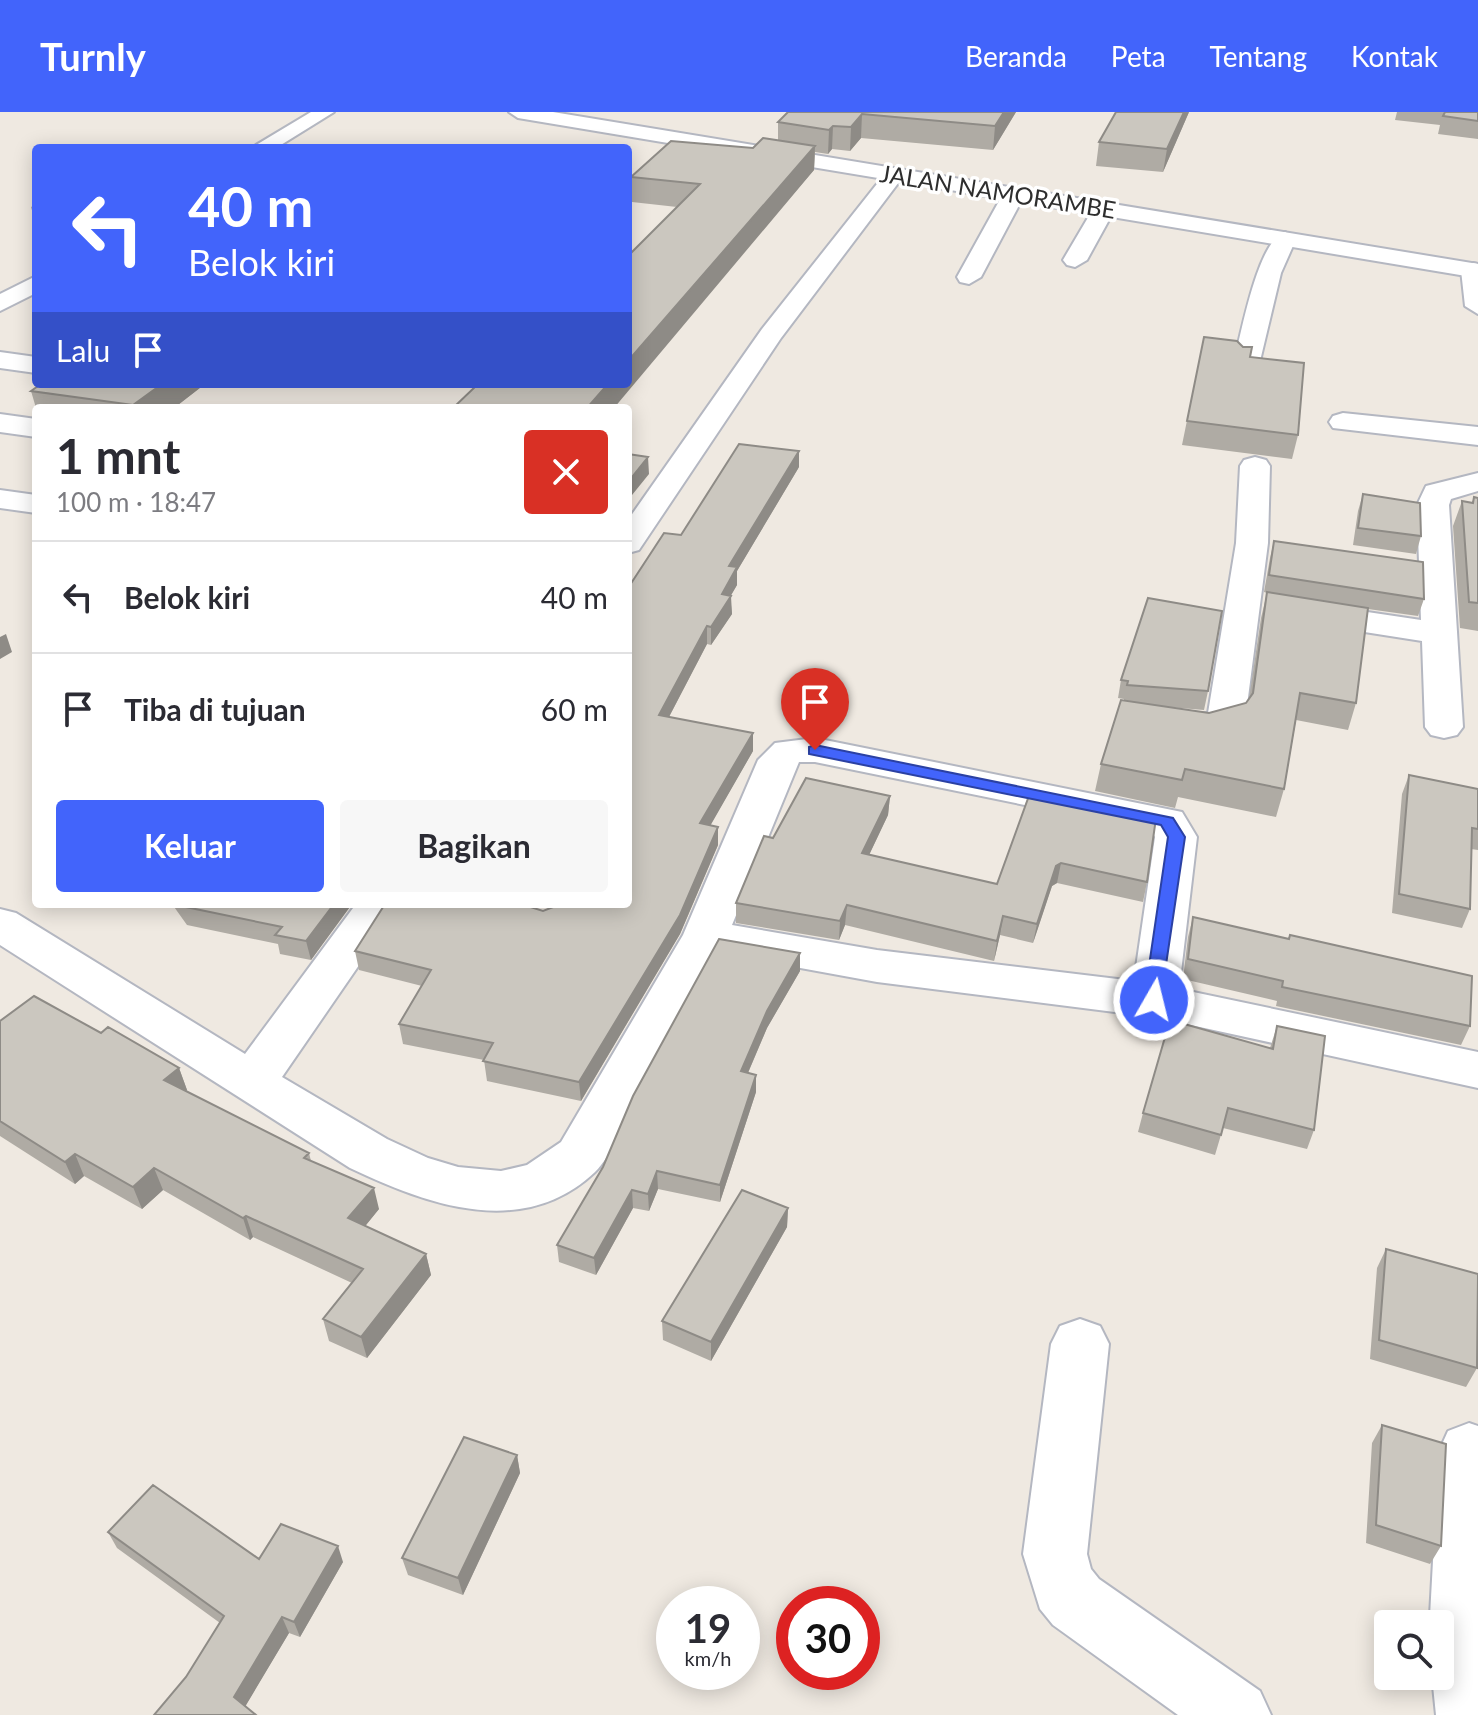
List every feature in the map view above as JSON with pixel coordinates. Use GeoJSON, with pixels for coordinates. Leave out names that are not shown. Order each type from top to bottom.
{"type":"FeatureCollection","features":[{"type":"Feature","properties":{"kind":"street"},"geometry":{"type":"LineString","coordinates":[[268,144],[325,112]]}},
{"type":"Feature","properties":{"kind":"street","name":"JALAN NAMORAMBE"},"geometry":{"type":"LineString","coordinates":[[518,112],[1476,271]]}},
{"type":"Feature","properties":{"kind":"street"},"geometry":{"type":"LineString","coordinates":[[632,537],[771,334],[895,174]]}},
{"type":"Feature","properties":{"kind":"street"},"geometry":{"type":"LineString","coordinates":[[969,277],[1014,194]]}},
{"type":"Feature","properties":{"kind":"street"},"geometry":{"type":"LineString","coordinates":[[1075,260],[1104,209]]}},
{"type":"Feature","properties":{"kind":"street"},"geometry":{"type":"LineString","coordinates":[[1247,361],[1269,273],[1285,239]]}},
{"type":"Feature","properties":{"kind":"street"},"geometry":{"type":"LineString","coordinates":[[1476,271],[1478,306]]}},
{"type":"Feature","properties":{"kind":"street"},"geometry":{"type":"LineString","coordinates":[[0,304],[32,285]]}},
{"type":"Feature","properties":{"kind":"street"},"geometry":{"type":"LineString","coordinates":[[0,304],[32,308]]}},
{"type":"Feature","properties":{"kind":"street"},"geometry":{"type":"LineString","coordinates":[[0,360],[32,364]]}},
{"type":"Feature","properties":{"kind":"street"},"geometry":{"type":"LineString","coordinates":[[1343,422],[1478,436]]}},
{"type":"Feature","properties":{"kind":"street"},"geometry":{"type":"LineString","coordinates":[[0,423],[32,427]]}},
{"type":"Feature","properties":{"kind":"street"},"geometry":{"type":"LineString","coordinates":[[1143,718],[1203,726],[1224,720],[1244,603],[1268,545],[1255,466]]}},
{"type":"Feature","properties":{"kind":"street"},"geometry":{"type":"LineString","coordinates":[[1444,727],[1439,633],[1422,568],[1437,493],[1478,482]]}},
{"type":"Feature","properties":{"kind":"street"},"geometry":{"type":"LineString","coordinates":[[0,499],[32,504]]}},
{"type":"Feature","properties":{"kind":"street"},"geometry":{"type":"LineString","coordinates":[[1244,603],[1439,633]]}},
{"type":"Feature","properties":{"kind":"street"},"geometry":{"type":"LineString","coordinates":[[0,924],[362,1151],[409,1175],[455,1188],[498,1191],[533,1187],[560,1176],[579,1156],[705,935],[778,760],[789,751],[815,750],[1167,821],[1176,837],[1154,1000]]}},
{"type":"Feature","properties":{"kind":"street"},"geometry":{"type":"LineString","coordinates":[[252,1082],[376,908]]}},
{"type":"Feature","properties":{"kind":"street"},"geometry":{"type":"LineString","coordinates":[[705,935],[877,966],[1154,1000],[1478,1070]]}},
{"type":"Feature","properties":{"kind":"street"},"geometry":{"type":"LineString","coordinates":[[1080,1344],[1055,1554],[1063,1586],[1076,1602],[1236,1715]]}},
{"type":"Feature","properties":{"kind":"street"},"geometry":{"type":"LineString","coordinates":[[1469,1451],[1463,1577],[1465,1681],[1471,1715]]}},
{"type":"Feature","properties":{"kind":"building"},"geometry":{"type":"Polygon","coordinates":[[[788,112],[1004,112],[995,126],[862,114],[851,127],[833,126],[829,130],[778,122],[788,112]]]}},
{"type":"Feature","properties":{"kind":"building"},"geometry":{"type":"Polygon","coordinates":[[[1116,112],[1184,112],[1167,149],[1099,142],[1116,112]]]}},
{"type":"Feature","properties":{"kind":"building"},"geometry":{"type":"Polygon","coordinates":[[[1445,112],[1478,112],[1478,121],[1443,116],[1445,112]]]}},
{"type":"Feature","properties":{"kind":"building"},"geometry":{"type":"Polygon","coordinates":[[[763,138],[815,146],[632,356],[632,252],[700,184],[632,176],[671,141],[753,148],[763,138]]]}},
{"type":"Feature","properties":{"kind":"building"},"geometry":{"type":"Polygon","coordinates":[[[1204,337],[1237,341],[1243,347],[1252,347],[1250,357],[1304,363],[1298,435],[1187,421],[1204,337]]]}},
{"type":"Feature","properties":{"kind":"building"},"geometry":{"type":"Polygon","coordinates":[[[35,388],[156,388],[134,404],[31,391],[35,388]]]}},
{"type":"Feature","properties":{"kind":"building"},"geometry":{"type":"Polygon","coordinates":[[[474,388],[604,388],[590,404],[457,404],[474,388]]]}},
{"type":"Feature","properties":{"kind":"building"},"geometry":{"type":"Polygon","coordinates":[[[739,444],[799,451],[729,566],[737,567],[722,594],[731,596],[711,627],[707,626],[659,715],[753,733],[700,823],[718,827],[680,915],[579,1082],[483,1061],[493,1043],[399,1024],[431,970],[355,951],[382,908],[534,908],[543,911],[551,908],[632,908],[632,582],[664,533],[681,535],[739,444]]]}},
{"type":"Feature","properties":{"kind":"building"},"geometry":{"type":"Polygon","coordinates":[[[632,455],[648,457],[632,477],[632,455]]]}},
{"type":"Feature","properties":{"kind":"building"},"geometry":{"type":"Polygon","coordinates":[[[1363,494],[1420,503],[1421,536],[1358,528],[1363,494]]]}},
{"type":"Feature","properties":{"kind":"building"},"geometry":{"type":"Polygon","coordinates":[[[1474,497],[1478,498],[1478,603],[1469,602],[1462,501],[1473,503],[1474,497]]]}},
{"type":"Feature","properties":{"kind":"building"},"geometry":{"type":"Polygon","coordinates":[[[1274,541],[1423,562],[1424,599],[1269,575],[1274,541]]]}},
{"type":"Feature","properties":{"kind":"building"},"geometry":{"type":"Polygon","coordinates":[[[1267,592],[1368,608],[1356,703],[1300,693],[1284,789],[1185,769],[1182,780],[1101,764],[1121,700],[1209,713],[1246,703],[1253,693],[1267,592]]]}},
{"type":"Feature","properties":{"kind":"building"},"geometry":{"type":"Polygon","coordinates":[[[1148,598],[1222,611],[1208,691],[1127,685],[1128,681],[1121,680],[1148,598]]]}},
{"type":"Feature","properties":{"kind":"building"},"geometry":{"type":"Polygon","coordinates":[[[1409,775],[1478,789],[1478,829],[1472,828],[1470,909],[1399,894],[1409,775]]]}},
{"type":"Feature","properties":{"kind":"building"},"geometry":{"type":"Polygon","coordinates":[[[806,778],[890,796],[862,853],[997,884],[1030,793],[1088,806],[1090,802],[1154,815],[1147,882],[1061,863],[1056,866],[1037,924],[1003,916],[997,941],[847,905],[840,921],[736,903],[764,836],[773,838],[806,778]]]}},
{"type":"Feature","properties":{"kind":"building"},"geometry":{"type":"Polygon","coordinates":[[[191,908],[331,908],[306,941],[275,935],[282,927],[191,908]]]}},
{"type":"Feature","properties":{"kind":"building"},"geometry":{"type":"Polygon","coordinates":[[[1193,917],[1289,939],[1290,935],[1472,976],[1470,1026],[1282,987],[1283,981],[1188,959],[1193,917]]]}},
{"type":"Feature","properties":{"kind":"building"},"geometry":{"type":"Polygon","coordinates":[[[719,939],[800,953],[767,1011],[741,1071],[756,1075],[720,1185],[657,1171],[648,1194],[632,1190],[594,1258],[557,1245],[603,1167],[633,1096],[719,939]]]}},
{"type":"Feature","properties":{"kind":"building"},"geometry":{"type":"Polygon","coordinates":[[[34,996],[101,1033],[108,1027],[179,1068],[164,1080],[309,1153],[304,1158],[374,1188],[348,1218],[426,1254],[361,1337],[323,1319],[363,1269],[246,1216],[243,1218],[154,1168],[133,1187],[75,1154],[65,1162],[0,1121],[0,1021],[34,996]]]}},
{"type":"Feature","properties":{"kind":"building"},"geometry":{"type":"Polygon","coordinates":[[[1170,1020],[1273,1049],[1277,1026],[1325,1036],[1314,1130],[1228,1108],[1221,1135],[1143,1113],[1170,1020]]]}},
{"type":"Feature","properties":{"kind":"building"},"geometry":{"type":"Polygon","coordinates":[[[742,1190],[788,1208],[711,1342],[662,1321],[742,1190]]]}},
{"type":"Feature","properties":{"kind":"building"},"geometry":{"type":"Polygon","coordinates":[[[1386,1249],[1478,1274],[1477,1368],[1379,1340],[1386,1249]]]}},
{"type":"Feature","properties":{"kind":"building"},"geometry":{"type":"Polygon","coordinates":[[[1382,1425],[1446,1444],[1441,1546],[1376,1525],[1382,1425]]]}},
{"type":"Feature","properties":{"kind":"building"},"geometry":{"type":"Polygon","coordinates":[[[464,1437],[517,1455],[458,1578],[402,1558],[464,1437]]]}},
{"type":"Feature","properties":{"kind":"building"},"geometry":{"type":"Polygon","coordinates":[[[153,1485],[259,1559],[281,1524],[338,1546],[294,1622],[282,1617],[234,1697],[256,1715],[154,1715],[186,1677],[224,1616],[108,1532],[153,1485]]]}},
{"type":"Feature","properties":{"kind":"route"},"geometry":{"type":"LineString","coordinates":[[815,750],[1167,821],[1176,837],[1154,1000]]}}]}
